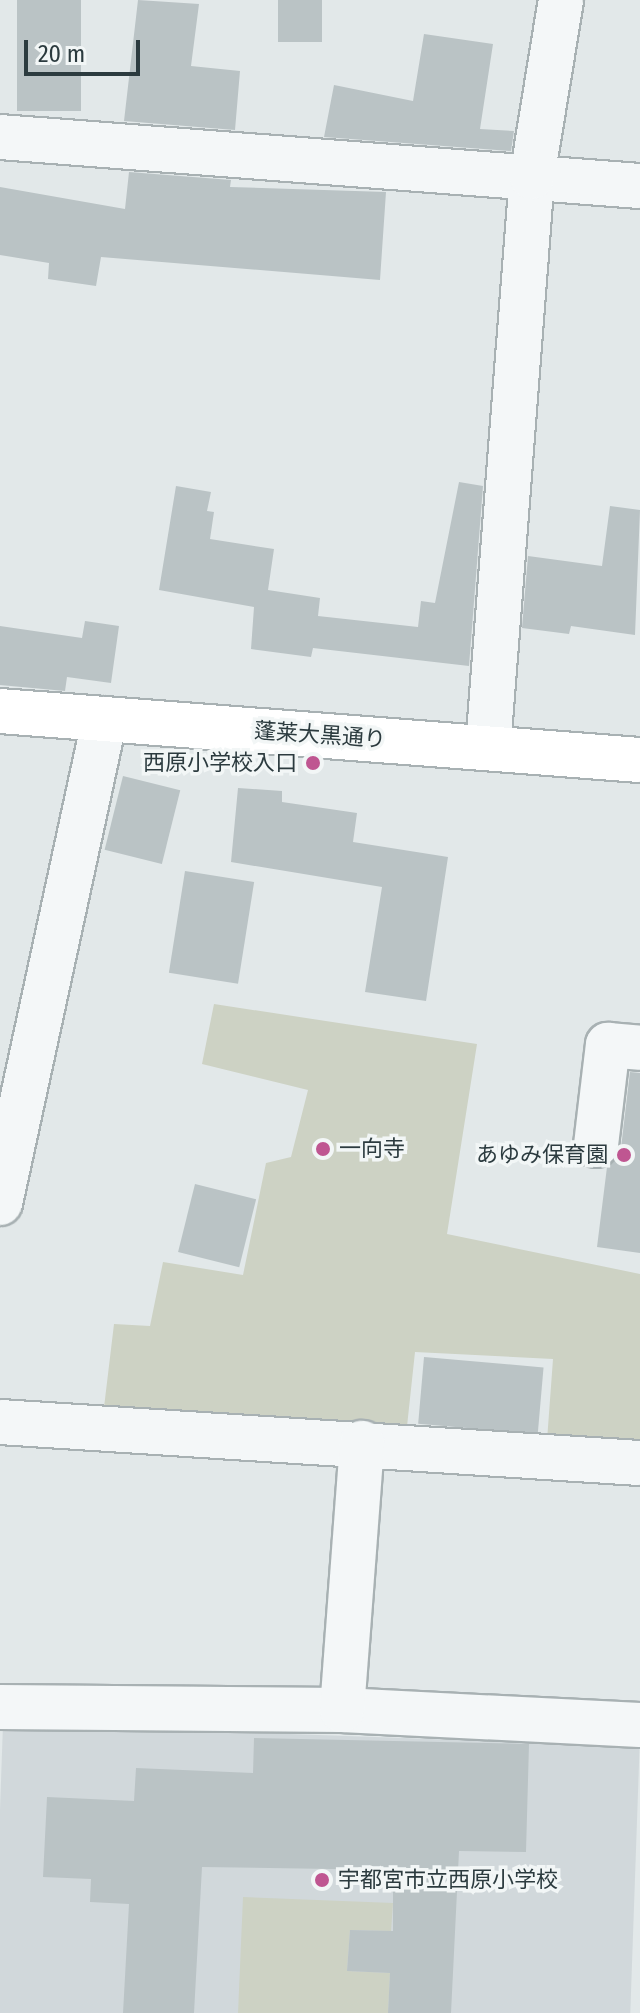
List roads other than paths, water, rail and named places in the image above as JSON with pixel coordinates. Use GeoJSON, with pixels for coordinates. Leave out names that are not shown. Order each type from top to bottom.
{"type":"FeatureCollection","features":[{"type":"Feature","properties":{"kind":"street"},"geometry":{"type":"LineString","coordinates":[[488,747],[532,177],[561,0]]}},
{"type":"Feature","properties":{"kind":"street"},"geometry":{"type":"LineString","coordinates":[[0,137],[640,186]]}},
{"type":"Feature","properties":{"kind":"street","name":"蓬莱大黒通り"},"geometry":{"type":"LineString","coordinates":[[0,711],[640,760]]}},
{"type":"Feature","properties":{"kind":"street"},"geometry":{"type":"LineString","coordinates":[[0,1203],[105,719]]}},
{"type":"Feature","properties":{"kind":"street"},"geometry":{"type":"LineString","coordinates":[[596,1145],[608,1045],[640,1048]]}},
{"type":"Feature","properties":{"kind":"street"},"geometry":{"type":"LineString","coordinates":[[0,1422],[640,1463]]}},
{"type":"Feature","properties":{"kind":"street"},"geometry":{"type":"LineString","coordinates":[[342,1710],[362,1443]]}},
{"type":"Feature","properties":{"kind":"street"},"geometry":{"type":"LineString","coordinates":[[0,1707],[342,1710],[640,1725]]}},
{"type":"Feature","properties":{"kind":"place","name":"西原小学校入口"},"geometry":{"type":"Point","coordinates":[313,763]}},
{"type":"Feature","properties":{"kind":"place","name":"一向寺"},"geometry":{"type":"Point","coordinates":[323,1149]}},
{"type":"Feature","properties":{"kind":"place","name":"あゆみ保育園"},"geometry":{"type":"Point","coordinates":[624,1155]}},
{"type":"Feature","properties":{"kind":"place","name":"宇都宮市立西原小学校"},"geometry":{"type":"Point","coordinates":[322,1880]}}]}
